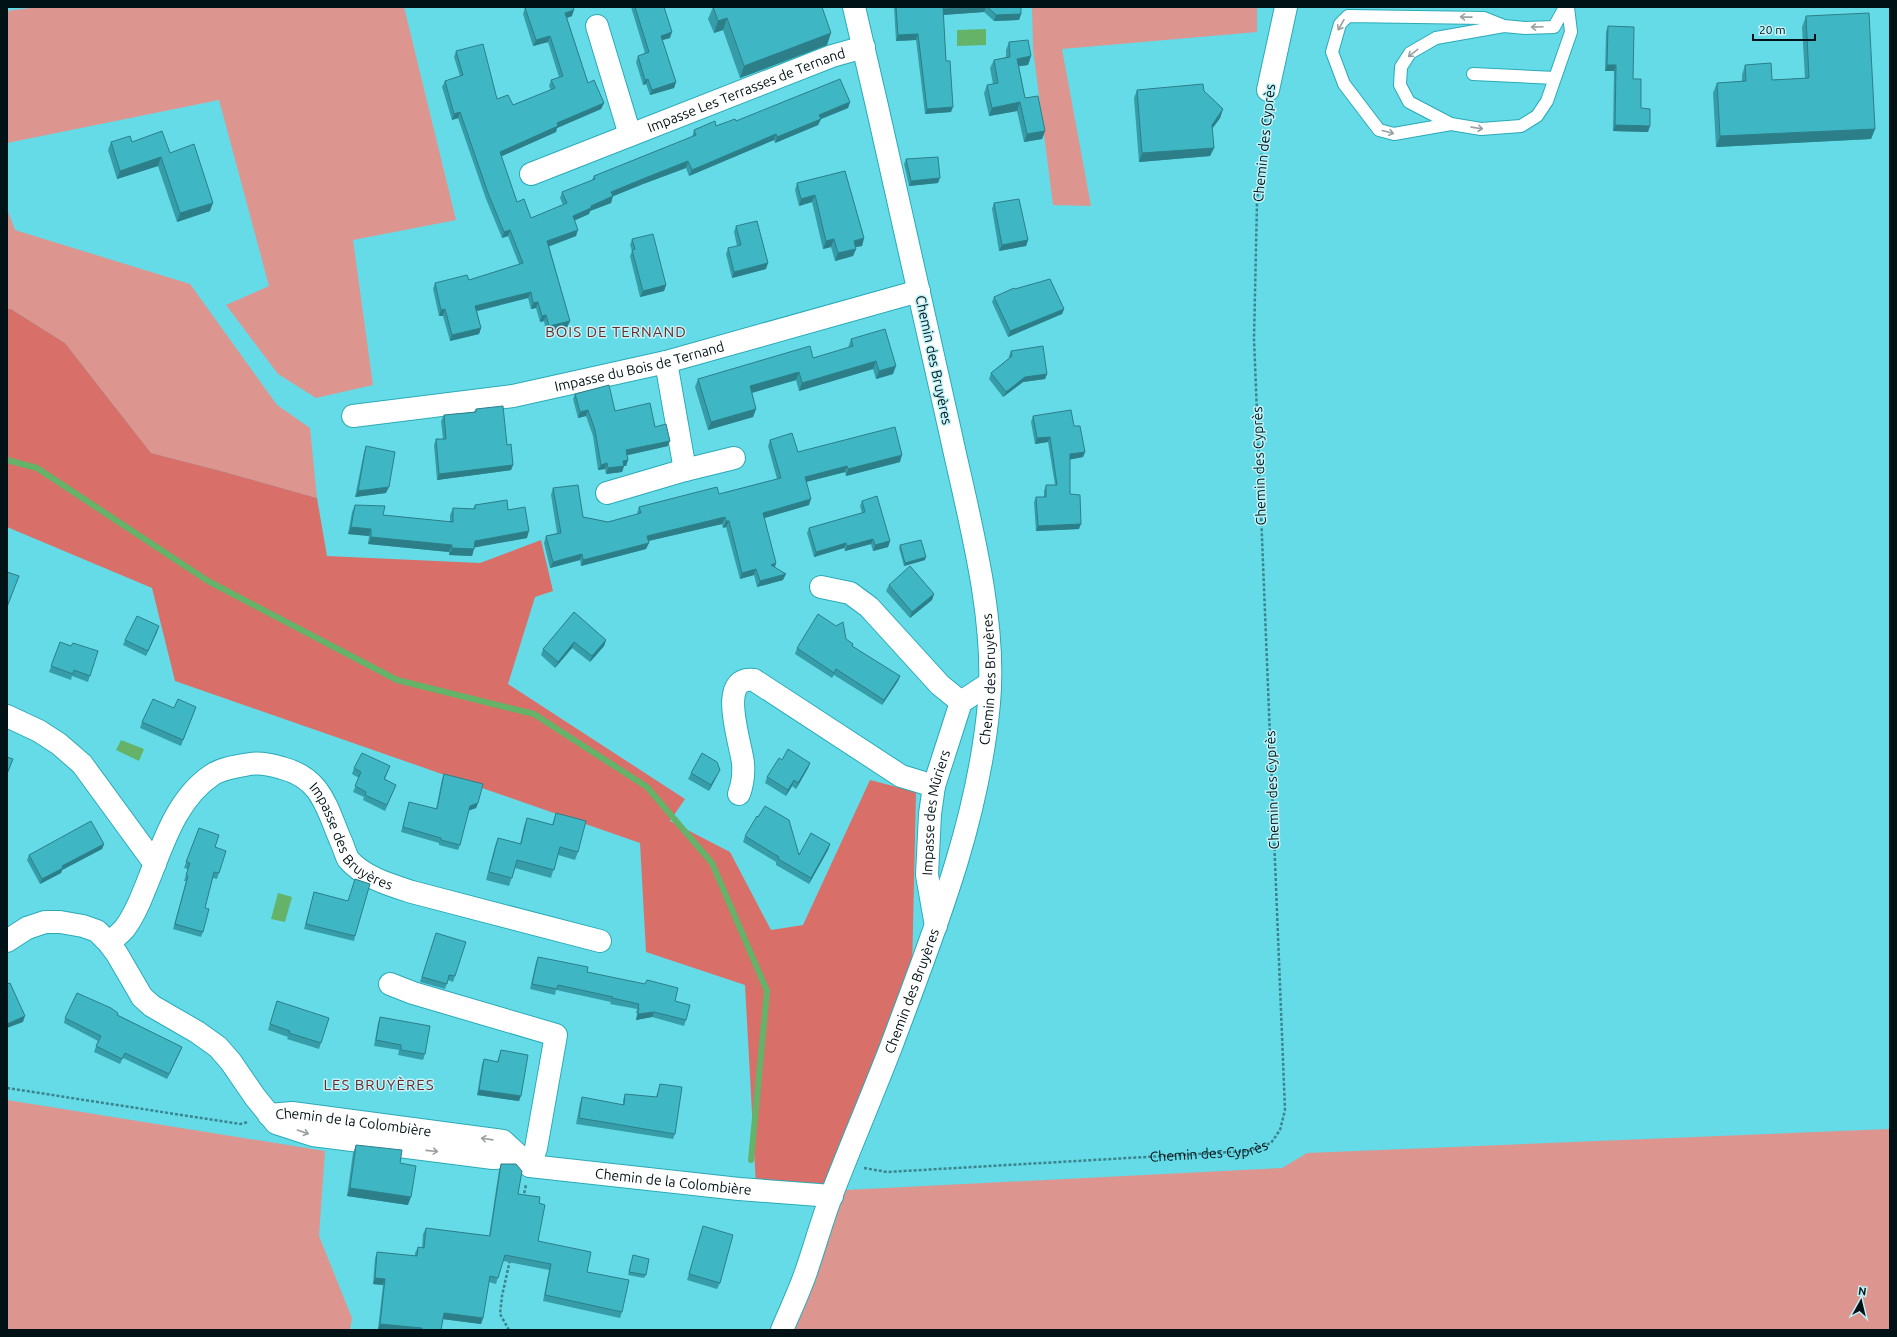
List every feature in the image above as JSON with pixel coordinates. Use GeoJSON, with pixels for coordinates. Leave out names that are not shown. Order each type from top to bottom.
{"type":"FeatureCollection","features":[{"type":"Feature","properties":{"kind":"street","name":"Chemin des Bruyères"},"geometry":{"type":"LineString","coordinates":[[782,1330],[805,1274],[832,1196],[936,926],[961,853],[973,803],[990,701],[990,654],[986,609],[971,529],[919,291],[854,7]]}},
{"type":"Feature","properties":{"kind":"street","name":"Chemin des Cyprès"},"geometry":{"type":"LineString","coordinates":[[1268,90],[1286,7]]}},
{"type":"Feature","properties":{"kind":"street","name":"Impasse Les Terrasses de Ternand"},"geometry":{"type":"LineString","coordinates":[[597,26],[630,135]]}},
{"type":"Feature","properties":{"kind":"street","name":"Impasse Les Terrasses de Ternand"},"geometry":{"type":"LineString","coordinates":[[531,174],[832,56],[864,47]]}},
{"type":"Feature","properties":{"kind":"street","name":"Impasse du Bois de Ternand"},"geometry":{"type":"LineString","coordinates":[[353,416],[513,396],[666,362],[919,291]]}},
{"type":"Feature","properties":{"kind":"street"},"geometry":{"type":"LineString","coordinates":[[666,362],[684,470]]}},
{"type":"Feature","properties":{"kind":"street"},"geometry":{"type":"LineString","coordinates":[[607,493],[684,470],[734,458]]}},
{"type":"Feature","properties":{"kind":"street"},"geometry":{"type":"LineString","coordinates":[[821,587],[850,593],[869,607],[940,685],[961,702],[990,683]]}},
{"type":"Feature","properties":{"kind":"street"},"geometry":{"type":"LineString","coordinates":[[739,794],[744,783],[743,763],[732,703],[736,686],[740,681],[747,679],[754,680],[901,776],[934,786]]}},
{"type":"Feature","properties":{"kind":"street","name":"Impasse des Mûriers"},"geometry":{"type":"LineString","coordinates":[[936,926],[927,875],[930,814],[934,786],[961,702]]}},
{"type":"Feature","properties":{"kind":"street"},"geometry":{"type":"LineString","coordinates":[[7,716],[39,731],[59,744],[82,764],[155,864]]}},
{"type":"Feature","properties":{"kind":"street","name":"Impasse des Bruyères"},"geometry":{"type":"LineString","coordinates":[[109,943],[124,929],[135,911],[181,808],[194,790],[213,774],[234,767],[256,763],[274,765],[302,775],[316,787],[326,803],[348,858],[364,872],[392,886],[412,892],[600,941]]}},
{"type":"Feature","properties":{"kind":"street"},"geometry":{"type":"LineString","coordinates":[[7,941],[27,928],[45,922],[60,922],[82,926],[97,931],[109,943],[142,997],[152,1006],[197,1032],[218,1047],[231,1062],[269,1115]]}},
{"type":"Feature","properties":{"kind":"street"},"geometry":{"type":"LineString","coordinates":[[390,984],[413,993],[556,1035],[536,1148],[525,1161]]}},
{"type":"Feature","properties":{"kind":"street","name":"Chemin de la Colombière"},"geometry":{"type":"LineString","coordinates":[[269,1115],[292,1113],[503,1141],[525,1161],[739,1190],[832,1196]]}},
{"type":"Feature","properties":{"kind":"lane"},"geometry":{"type":"LineString","coordinates":[[1567,7],[1572,32],[1547,101],[1537,116],[1521,126],[1481,129],[1451,124],[1408,102],[1400,85],[1401,67],[1410,54],[1436,38],[1504,26],[1525,28],[1554,26],[1567,7]]}},
{"type":"Feature","properties":{"kind":"lane"},"geometry":{"type":"LineString","coordinates":[[1451,124],[1394,134],[1378,130],[1344,84],[1332,52],[1340,24],[1348,16],[1484,18],[1504,26]]}},
{"type":"Feature","properties":{"kind":"lane"},"geometry":{"type":"LineString","coordinates":[[1473,74],[1555,78]]}},
{"type":"Feature","properties":{"kind":"path","name":"Chemin des Cyprès"},"geometry":{"type":"LineString","coordinates":[[844,1165],[887,1172],[1249,1151],[1270,1143],[1280,1130],[1286,1110],[1254,339],[1257,202],[1268,90]]}},
{"type":"Feature","properties":{"kind":"path"},"geometry":{"type":"LineString","coordinates":[[7,1088],[240,1124],[269,1115]]}},
{"type":"Feature","properties":{"kind":"path"},"geometry":{"type":"LineString","coordinates":[[523,1199],[525,1161]]}},
{"type":"Feature","properties":{"kind":"path"},"geometry":{"type":"LineString","coordinates":[[509,1330],[500,1314],[502,1296],[512,1254]]}},
{"type":"Feature","properties":{"kind":"shaded area"},"geometry":{"type":"Polygon","coordinates":[[[38,7],[404,7],[456,220],[353,240],[373,385],[316,398],[278,374],[226,305],[269,286],[219,100],[7,143],[7,11],[38,7]]]}},
{"type":"Feature","properties":{"kind":"shaded area"},"geometry":{"type":"Polygon","coordinates":[[[1032,7],[1257,7],[1257,32],[1062,49],[1091,206],[1053,205],[1033,49],[1032,7]]]}},
{"type":"Feature","properties":{"kind":"shaded area"},"geometry":{"type":"Polygon","coordinates":[[[986,29],[986,45],[957,46],[957,30],[986,29]]]}},
{"type":"Feature","properties":{"kind":"shaded area"},"geometry":{"type":"Polygon","coordinates":[[[7,209],[15,230],[190,284],[277,405],[310,428],[317,498],[151,453],[65,343],[11,309],[7,309],[7,209]]]}},
{"type":"Feature","properties":{"kind":"shaded area"},"geometry":{"type":"Polygon","coordinates":[[[7,309],[11,309],[65,343],[151,453],[317,498],[327,556],[480,563],[541,540],[553,591],[535,597],[508,684],[685,799],[670,821],[730,852],[771,930],[803,925],[870,780],[916,792],[912,972],[824,1185],[756,1186],[745,985],[646,952],[640,843],[175,681],[152,588],[7,527],[7,309]]]}},
{"type":"Feature","properties":{"kind":"shaded area"},"geometry":{"type":"Polygon","coordinates":[[[121,740],[144,749],[139,761],[116,750],[121,740]]]}},
{"type":"Feature","properties":{"kind":"shaded area"},"geometry":{"type":"Polygon","coordinates":[[[278,893],[292,897],[285,922],[271,919],[278,893]]]}},
{"type":"Feature","properties":{"kind":"shaded area"},"geometry":{"type":"Polygon","coordinates":[[[7,1100],[325,1151],[319,1236],[352,1318],[350,1330],[7,1330],[7,1100]]]}},
{"type":"Feature","properties":{"kind":"shaded area"},"geometry":{"type":"Polygon","coordinates":[[[1890,1129],[1890,1330],[793,1330],[845,1190],[1282,1168],[1307,1153],[1890,1129]]]}},
{"type":"Feature","properties":{"kind":"building"},"geometry":{"type":"Polygon","coordinates":[[[573,7],[574,10],[565,13],[588,83],[594,80],[604,103],[557,123],[558,126],[500,152],[517,202],[524,199],[531,218],[567,203],[562,192],[595,179],[594,176],[696,135],[694,130],[715,121],[716,126],[735,119],[736,121],[840,79],[850,102],[819,115],[821,119],[777,137],[776,134],[692,170],[688,161],[645,178],[611,192],[613,196],[573,216],[578,230],[547,241],[570,321],[549,326],[546,315],[542,316],[538,302],[533,303],[531,292],[475,306],[481,328],[452,335],[445,309],[441,310],[435,283],[467,275],[469,280],[523,263],[510,230],[504,232],[488,193],[460,112],[454,114],[445,81],[463,75],[456,51],[483,44],[497,99],[508,95],[513,105],[555,88],[551,80],[563,76],[550,36],[536,40],[525,8],[573,7]]]}},
{"type":"Feature","properties":{"kind":"building"},"geometry":{"type":"Polygon","coordinates":[[[635,7],[664,7],[672,32],[661,36],[676,82],[652,90],[648,79],[645,80],[638,56],[649,52],[635,7]]]}},
{"type":"Feature","properties":{"kind":"building"},"geometry":{"type":"Polygon","coordinates":[[[713,7],[822,7],[831,33],[744,66],[727,18],[718,21],[713,7]]]}},
{"type":"Feature","properties":{"kind":"building"},"geometry":{"type":"Polygon","coordinates":[[[896,7],[943,7],[946,61],[950,61],[953,107],[927,109],[918,34],[898,35],[896,7]]]}},
{"type":"Feature","properties":{"kind":"building"},"geometry":{"type":"Polygon","coordinates":[[[944,7],[970,7],[944,9],[944,7]]]}},
{"type":"Feature","properties":{"kind":"building"},"geometry":{"type":"Polygon","coordinates":[[[988,7],[1021,7],[1021,14],[996,15],[988,7]]]}},
{"type":"Feature","properties":{"kind":"building"},"geometry":{"type":"Polygon","coordinates":[[[1869,13],[1875,129],[1720,136],[1717,83],[1746,81],[1745,65],[1771,63],[1772,80],[1809,78],[1806,16],[1869,13]]]}},
{"type":"Feature","properties":{"kind":"building"},"geometry":{"type":"Polygon","coordinates":[[[1608,26],[1634,27],[1633,79],[1641,79],[1641,108],[1650,109],[1650,126],[1615,125],[1616,65],[1607,65],[1608,26]]]}},
{"type":"Feature","properties":{"kind":"building"},"geometry":{"type":"Polygon","coordinates":[[[1028,40],[1031,56],[1017,59],[1025,98],[1038,96],[1045,131],[1027,134],[1020,102],[992,108],[987,85],[998,83],[994,60],[1010,57],[1009,42],[1028,40]]]}},
{"type":"Feature","properties":{"kind":"building"},"geometry":{"type":"Polygon","coordinates":[[[1203,84],[1204,91],[1223,109],[1212,125],[1214,148],[1142,153],[1137,90],[1203,84]]]}},
{"type":"Feature","properties":{"kind":"building"},"geometry":{"type":"Polygon","coordinates":[[[162,131],[170,153],[194,144],[213,203],[180,213],[161,157],[120,171],[111,142],[130,136],[132,142],[162,131]]]}},
{"type":"Feature","properties":{"kind":"building"},"geometry":{"type":"Polygon","coordinates":[[[938,157],[940,178],[911,181],[906,159],[938,157]]]}},
{"type":"Feature","properties":{"kind":"building"},"geometry":{"type":"Polygon","coordinates":[[[845,171],[864,238],[854,241],[856,249],[838,253],[834,239],[826,241],[815,195],[801,199],[797,183],[845,171]]]}},
{"type":"Feature","properties":{"kind":"building"},"geometry":{"type":"Polygon","coordinates":[[[1019,199],[1028,240],[1002,245],[994,203],[1019,199]]]}},
{"type":"Feature","properties":{"kind":"building"},"geometry":{"type":"Polygon","coordinates":[[[757,221],[768,263],[734,272],[728,248],[741,245],[736,226],[757,221]]]}},
{"type":"Feature","properties":{"kind":"building"},"geometry":{"type":"Polygon","coordinates":[[[653,234],[666,285],[643,291],[632,250],[635,249],[632,239],[653,234]]]}},
{"type":"Feature","properties":{"kind":"building"},"geometry":{"type":"Polygon","coordinates":[[[1050,279],[1064,309],[1010,331],[994,297],[1014,288],[1015,289],[1050,279]]]}},
{"type":"Feature","properties":{"kind":"building"},"geometry":{"type":"Polygon","coordinates":[[[885,329],[896,366],[879,371],[876,361],[802,383],[799,372],[750,386],[756,409],[711,422],[698,379],[810,346],[813,358],[853,346],[851,339],[885,329]]]}},
{"type":"Feature","properties":{"kind":"building"},"geometry":{"type":"Polygon","coordinates":[[[1043,346],[1047,374],[1025,377],[1006,392],[991,373],[1012,356],[1011,351],[1043,346]]]}},
{"type":"Feature","properties":{"kind":"building"},"geometry":{"type":"Polygon","coordinates":[[[609,385],[615,411],[650,403],[655,427],[666,424],[670,441],[626,450],[628,460],[623,461],[624,466],[608,468],[607,463],[601,465],[595,430],[588,410],[580,412],[575,394],[609,385]]]}},
{"type":"Feature","properties":{"kind":"building"},"geometry":{"type":"Polygon","coordinates":[[[503,406],[507,445],[511,444],[513,465],[439,474],[436,439],[446,439],[444,415],[476,412],[476,409],[503,406]]]}},
{"type":"Feature","properties":{"kind":"building"},"geometry":{"type":"Polygon","coordinates":[[[1071,410],[1074,426],[1080,426],[1085,452],[1070,454],[1070,494],[1080,495],[1081,524],[1038,526],[1036,497],[1046,497],[1046,485],[1057,485],[1050,437],[1037,438],[1033,416],[1071,410]]]}},
{"type":"Feature","properties":{"kind":"building"},"geometry":{"type":"Polygon","coordinates":[[[895,427],[902,455],[848,469],[847,466],[805,477],[811,499],[763,513],[776,563],[771,565],[786,574],[760,581],[756,569],[742,573],[729,521],[726,521],[725,517],[647,536],[649,543],[583,560],[582,554],[553,562],[546,536],[561,533],[553,488],[578,485],[583,517],[608,522],[641,513],[639,507],[717,487],[719,494],[781,478],[770,440],[792,433],[798,452],[895,427]]]}},
{"type":"Feature","properties":{"kind":"building"},"geometry":{"type":"Polygon","coordinates":[[[366,446],[395,452],[389,487],[358,491],[366,446]]]}},
{"type":"Feature","properties":{"kind":"building"},"geometry":{"type":"Polygon","coordinates":[[[877,496],[890,541],[875,545],[873,539],[847,546],[846,543],[816,552],[809,528],[865,512],[862,501],[877,496]]]}},
{"type":"Feature","properties":{"kind":"building"},"geometry":{"type":"Polygon","coordinates":[[[507,500],[508,510],[525,507],[529,531],[475,541],[474,549],[452,548],[452,545],[371,537],[371,529],[351,527],[355,505],[385,506],[383,515],[453,522],[453,508],[475,509],[475,505],[507,500]]]}},
{"type":"Feature","properties":{"kind":"building"},"geometry":{"type":"Polygon","coordinates":[[[921,540],[926,557],[905,563],[900,545],[921,540]]]}},
{"type":"Feature","properties":{"kind":"building"},"geometry":{"type":"Polygon","coordinates":[[[910,566],[934,594],[912,612],[889,585],[910,566]]]}},
{"type":"Feature","properties":{"kind":"building"},"geometry":{"type":"Polygon","coordinates":[[[7,572],[19,576],[7,607],[7,572]]]}},
{"type":"Feature","properties":{"kind":"building"},"geometry":{"type":"Polygon","coordinates":[[[574,612],[606,640],[592,656],[574,642],[558,662],[543,649],[574,612]]]}},
{"type":"Feature","properties":{"kind":"building"},"geometry":{"type":"Polygon","coordinates":[[[818,614],[836,626],[843,622],[846,639],[853,644],[852,646],[900,676],[884,700],[836,669],[834,673],[797,648],[818,614]]]}},
{"type":"Feature","properties":{"kind":"building"},"geometry":{"type":"Polygon","coordinates":[[[137,616],[159,626],[148,651],[125,640],[137,616]]]}},
{"type":"Feature","properties":{"kind":"building"},"geometry":{"type":"Polygon","coordinates":[[[60,642],[71,646],[73,643],[98,651],[90,676],[74,670],[73,674],[51,666],[60,642]]]}},
{"type":"Feature","properties":{"kind":"building"},"geometry":{"type":"Polygon","coordinates":[[[153,699],[174,708],[178,699],[196,707],[183,740],[142,722],[153,699]]]}},
{"type":"Feature","properties":{"kind":"building"},"geometry":{"type":"Polygon","coordinates":[[[788,749],[810,763],[798,783],[794,780],[788,790],[767,777],[779,758],[782,760],[788,749]]]}},
{"type":"Feature","properties":{"kind":"building"},"geometry":{"type":"Polygon","coordinates":[[[362,753],[390,766],[384,779],[396,785],[387,805],[365,795],[366,792],[355,786],[361,772],[354,768],[362,753]]]}},
{"type":"Feature","properties":{"kind":"building"},"geometry":{"type":"Polygon","coordinates":[[[702,753],[717,762],[720,770],[711,785],[691,773],[702,753]]]}},
{"type":"Feature","properties":{"kind":"building"},"geometry":{"type":"Polygon","coordinates":[[[7,757],[13,759],[7,774],[7,757]]]}},
{"type":"Feature","properties":{"kind":"building"},"geometry":{"type":"Polygon","coordinates":[[[444,774],[483,784],[478,803],[470,806],[460,845],[403,827],[409,802],[437,809],[444,774]]]}},
{"type":"Feature","properties":{"kind":"building"},"geometry":{"type":"Polygon","coordinates":[[[765,806],[789,820],[799,855],[811,833],[830,844],[811,878],[778,859],[779,857],[745,836],[765,806]]]}},
{"type":"Feature","properties":{"kind":"building"},"geometry":{"type":"Polygon","coordinates":[[[556,813],[586,821],[578,852],[560,847],[554,870],[517,860],[512,878],[489,872],[498,838],[521,844],[527,818],[553,825],[556,813]]]}},
{"type":"Feature","properties":{"kind":"building"},"geometry":{"type":"Polygon","coordinates":[[[91,821],[104,844],[62,866],[63,868],[42,879],[29,855],[91,821]]]}},
{"type":"Feature","properties":{"kind":"building"},"geometry":{"type":"Polygon","coordinates":[[[199,828],[219,835],[215,847],[226,851],[219,873],[214,872],[205,908],[209,909],[203,932],[175,924],[188,876],[186,875],[190,863],[186,862],[199,828]]]}},
{"type":"Feature","properties":{"kind":"building"},"geometry":{"type":"Polygon","coordinates":[[[355,879],[370,884],[355,936],[306,924],[314,892],[348,901],[355,879]]]}},
{"type":"Feature","properties":{"kind":"building"},"geometry":{"type":"Polygon","coordinates":[[[436,933],[466,942],[455,976],[449,975],[447,984],[422,977],[436,933]]]}},
{"type":"Feature","properties":{"kind":"building"},"geometry":{"type":"Polygon","coordinates":[[[538,957],[588,967],[587,972],[645,984],[647,980],[678,988],[675,1001],[690,1005],[686,1020],[654,1012],[638,1014],[639,1004],[612,998],[613,997],[558,985],[557,989],[532,984],[538,957]]]}},
{"type":"Feature","properties":{"kind":"building"},"geometry":{"type":"Polygon","coordinates":[[[10,983],[25,1016],[7,1024],[7,984],[10,983]]]}},
{"type":"Feature","properties":{"kind":"building"},"geometry":{"type":"Polygon","coordinates":[[[77,993],[111,1008],[118,1013],[117,1015],[182,1047],[169,1074],[125,1053],[122,1059],[96,1046],[101,1036],[65,1018],[77,993]]]}},
{"type":"Feature","properties":{"kind":"building"},"geometry":{"type":"Polygon","coordinates":[[[277,1001],[329,1018],[321,1043],[289,1033],[290,1031],[270,1024],[277,1001]]]}},
{"type":"Feature","properties":{"kind":"building"},"geometry":{"type":"Polygon","coordinates":[[[380,1017],[430,1026],[425,1054],[401,1050],[401,1045],[376,1040],[380,1017]]]}},
{"type":"Feature","properties":{"kind":"building"},"geometry":{"type":"Polygon","coordinates":[[[501,1050],[528,1055],[521,1096],[479,1090],[484,1059],[498,1062],[501,1050]]]}},
{"type":"Feature","properties":{"kind":"building"},"geometry":{"type":"Polygon","coordinates":[[[660,1084],[682,1087],[675,1134],[579,1118],[582,1097],[624,1105],[625,1094],[657,1097],[660,1084]]]}},
{"type":"Feature","properties":{"kind":"building"},"geometry":{"type":"Polygon","coordinates":[[[356,1145],[402,1150],[400,1163],[416,1166],[411,1197],[350,1188],[356,1145]]]}},
{"type":"Feature","properties":{"kind":"building"},"geometry":{"type":"Polygon","coordinates":[[[501,1164],[516,1164],[522,1171],[518,1194],[540,1197],[539,1203],[545,1205],[538,1241],[591,1252],[587,1272],[629,1280],[622,1312],[545,1295],[551,1264],[505,1255],[498,1278],[490,1276],[483,1318],[444,1313],[441,1330],[422,1330],[422,1328],[380,1324],[385,1279],[375,1278],[377,1252],[417,1256],[418,1247],[424,1248],[426,1228],[490,1236],[501,1164]]]}},
{"type":"Feature","properties":{"kind":"building"},"geometry":{"type":"Polygon","coordinates":[[[703,1226],[733,1235],[720,1283],[689,1274],[703,1226]]]}},
{"type":"Feature","properties":{"kind":"building"},"geometry":{"type":"Polygon","coordinates":[[[633,1255],[649,1259],[646,1275],[629,1272],[633,1255]]]}},
{"type":"Feature","properties":{"kind":"waterway"},"geometry":{"type":"LineString","coordinates":[[7,460],[37,468],[208,581],[397,680],[534,714],[647,787],[712,863],[767,991],[751,1160]]}},
{"type":"Feature","properties":{"kind":"district","name":"BOIS DE TERNAND"},"geometry":{"type":"Point","coordinates":[616,332]}},
{"type":"Feature","properties":{"kind":"district","name":"LES BRUYÈRES"},"geometry":{"type":"Point","coordinates":[379,1085]}}]}
